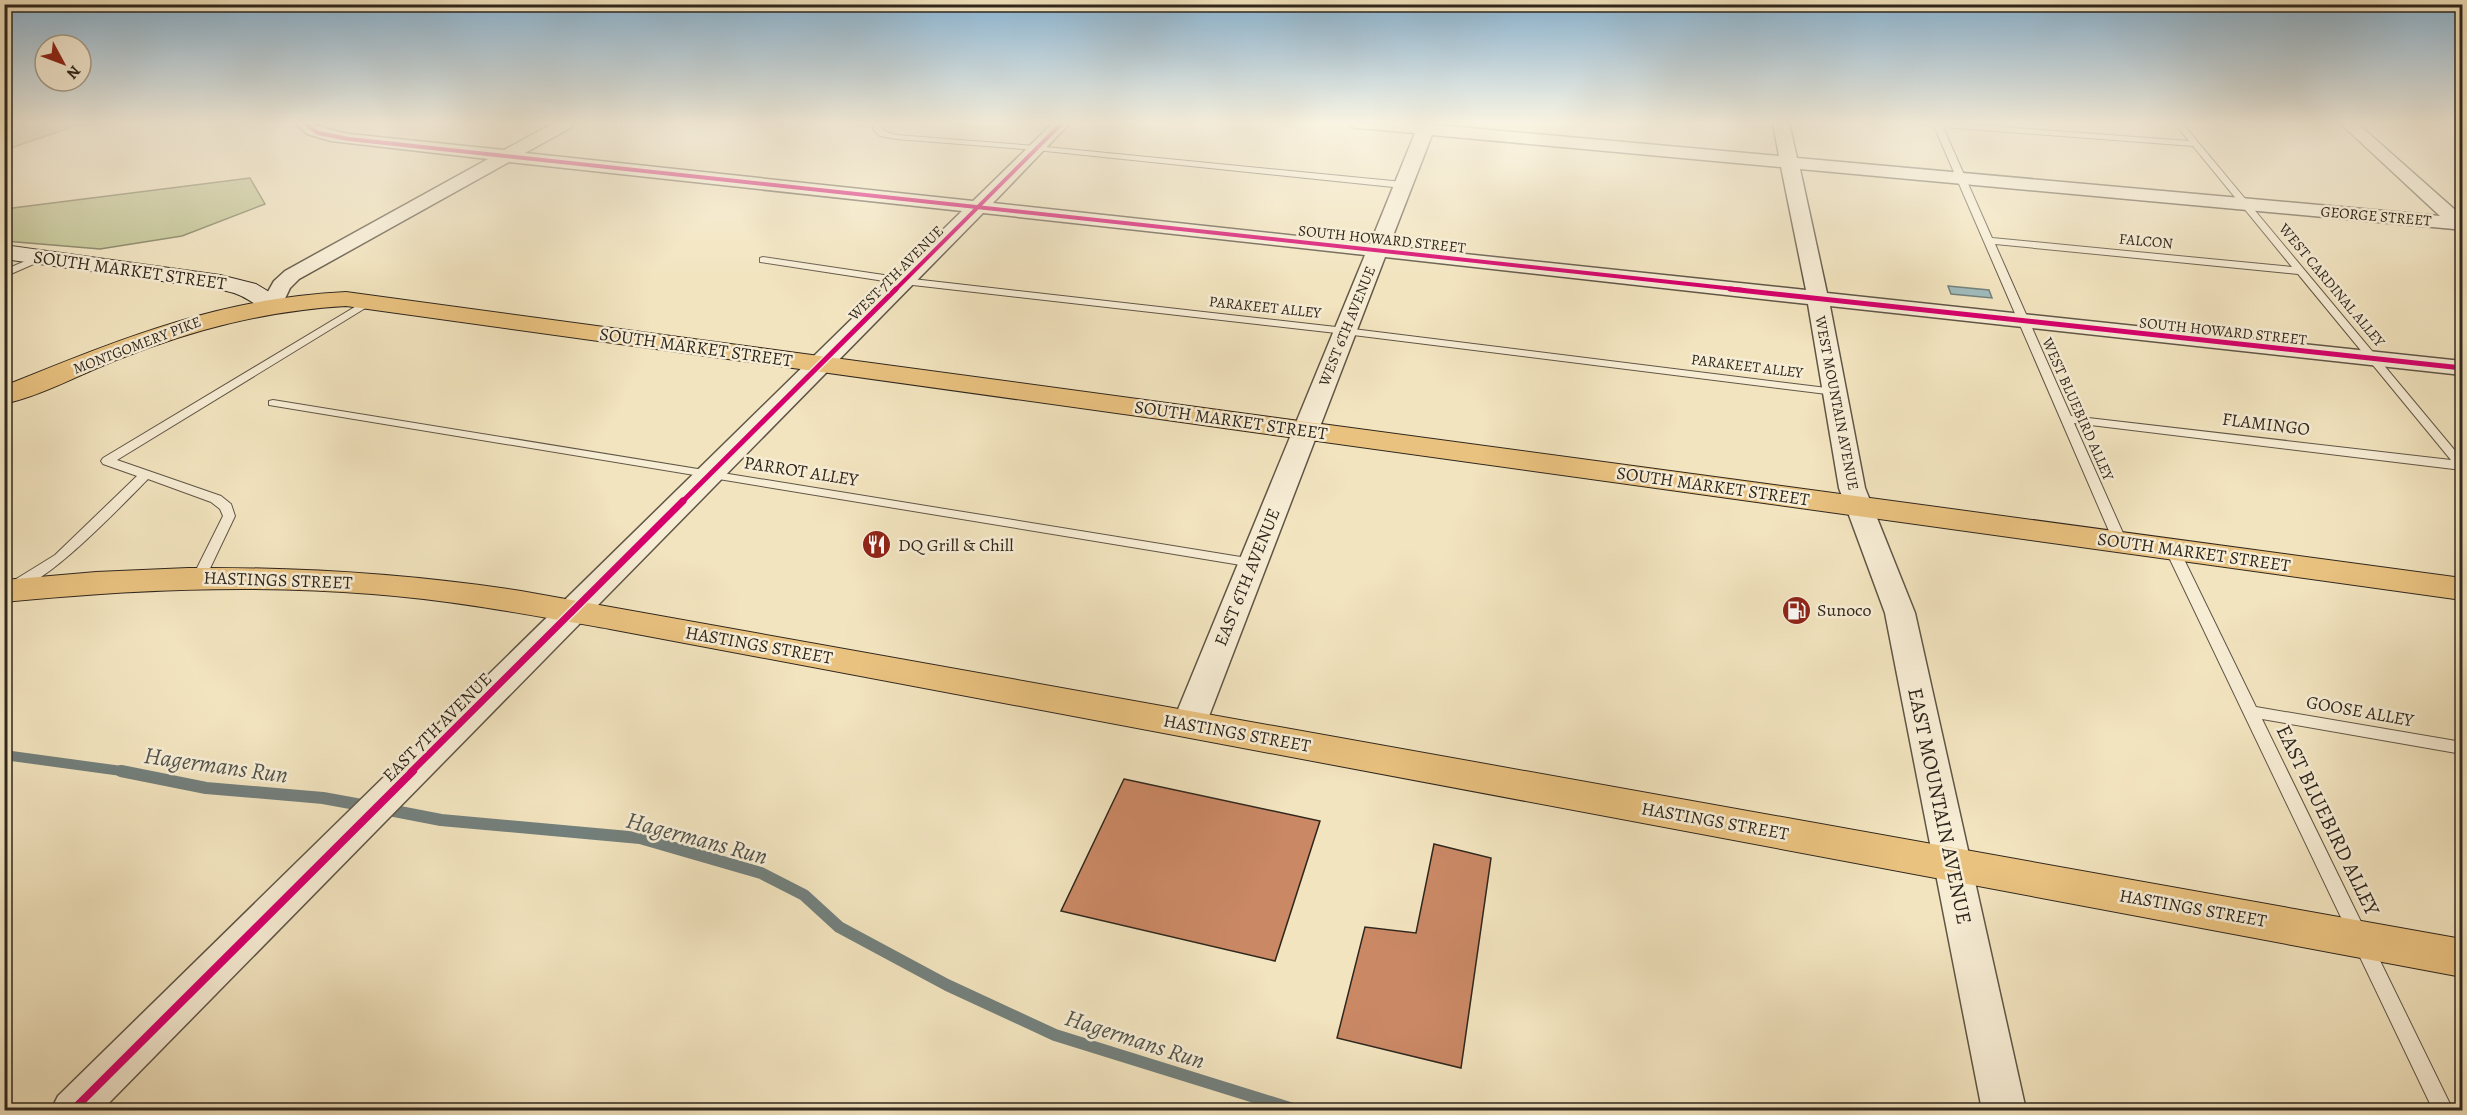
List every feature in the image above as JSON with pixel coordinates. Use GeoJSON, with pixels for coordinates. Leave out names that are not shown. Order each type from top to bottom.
{"type":"FeatureCollection","features":[{"type":"Feature","properties":{"kind":"highway","name":"SOUTH MARKET STREET"},"geometry":{"type":"LineString","coordinates":[[272,304],[323,299],[368,302],[2463,589]]}},
{"type":"Feature","properties":{"kind":"highway","name":"MONTGOMERY PIKE"},"geometry":{"type":"LineString","coordinates":[[4,396],[168,330],[221,314],[272,304]]}},
{"type":"Feature","properties":{"kind":"highway","name":"HASTINGS STREET"},"geometry":{"type":"LineString","coordinates":[[5,591],[104,582],[199,578],[315,579],[374,583],[480,596],[2463,958]]}},
{"type":"Feature","properties":{"kind":"main road","name":"SOUTH MARKET STREET"},"geometry":{"type":"LineString","coordinates":[[4,252],[220,282],[247,289],[272,304]]}},
{"type":"Feature","properties":{"kind":"street"},"geometry":{"type":"LineString","coordinates":[[272,304],[281,285],[292,275],[473,175]]}},
{"type":"Feature","properties":{"kind":"street","name":"SOUTH HOWARD STREET"},"geometry":{"type":"LineString","coordinates":[[683,175],[2463,368]]}},
{"type":"Feature","properties":{"kind":"street","name":"WEST 7TH AVENUE"},"geometry":{"type":"LineString","coordinates":[[823,364],[1009,175]]}},
{"type":"Feature","properties":{"kind":"street","name":"WEST 6TH AVENUE"},"geometry":{"type":"LineString","coordinates":[[1305,430],[1407,175]]}},
{"type":"Feature","properties":{"kind":"street","name":"WEST MOUNTAIN AVENUE"},"geometry":{"type":"LineString","coordinates":[[1791,175],[1818,299],[1852,488],[1859,506]]}},
{"type":"Feature","properties":{"kind":"street","name":"GEORGE STREET"},"geometry":{"type":"LineString","coordinates":[[1929,175],[2462,224]]}},
{"type":"Feature","properties":{"kind":"street"},"geometry":{"type":"LineString","coordinates":[[2407,175],[2462,224]]}},
{"type":"Feature","properties":{"kind":"street","name":"EAST 7TH AVENUE"},"geometry":{"type":"LineString","coordinates":[[74,1110],[823,364]]}},
{"type":"Feature","properties":{"kind":"street","name":"EAST 6TH AVENUE"},"geometry":{"type":"LineString","coordinates":[[1189,724],[1305,430]]}},
{"type":"Feature","properties":{"kind":"street","name":"EAST MOUNTAIN AVENUE"},"geometry":{"type":"LineString","coordinates":[[1859,506],[1900,613],[2004,1110]]}},
{"type":"Feature","properties":{"kind":"lane"},"geometry":{"type":"LineString","coordinates":[[1304,175],[1403,185]]}},
{"type":"Feature","properties":{"kind":"lane","name":"WEST BLUEBIRD ALLEY"},"geometry":{"type":"LineString","coordinates":[[1960,175],[2120,542]]}},
{"type":"Feature","properties":{"kind":"lane","name":"WEST CARDINAL ALLEY"},"geometry":{"type":"LineString","coordinates":[[2221,175],[2462,465]]}},
{"type":"Feature","properties":{"kind":"lane","name":"FALCON"},"geometry":{"type":"LineString","coordinates":[[1989,242],[2301,271]]}},
{"type":"Feature","properties":{"kind":"lane"},"geometry":{"type":"LineString","coordinates":[[4,274],[42,257]]}},
{"type":"Feature","properties":{"kind":"lane","name":"PARAKEET ALLEY"},"geometry":{"type":"LineString","coordinates":[[763,260],[904,281],[1345,331],[1835,392]]}},
{"type":"Feature","properties":{"kind":"lane"},"geometry":{"type":"LineString","coordinates":[[199,578],[229,516],[226,507],[216,499],[107,461],[368,302]]}},
{"type":"Feature","properties":{"kind":"lane","name":"PARROT ALLEY"},"geometry":{"type":"LineString","coordinates":[[273,404],[1253,563]]}},
{"type":"Feature","properties":{"kind":"lane","name":"FLAMINGO"},"geometry":{"type":"LineString","coordinates":[[2066,419],[2462,465]]}},
{"type":"Feature","properties":{"kind":"lane"},"geometry":{"type":"LineString","coordinates":[[5,591],[60,558],[146,474]]}},
{"type":"Feature","properties":{"kind":"lane","name":"EAST BLUEBIRD ALLEY"},"geometry":{"type":"LineString","coordinates":[[2172,549],[2443,1110]]}},
{"type":"Feature","properties":{"kind":"lane","name":"GOOSE ALLEY"},"geometry":{"type":"LineString","coordinates":[[2251,712],[2463,748]]}},
{"type":"Feature","properties":{"kind":"green space"},"geometry":{"type":"Polygon","coordinates":[[[250,178],[265,204],[182,236],[100,249],[5,241],[5,209],[250,178]]]}},
{"type":"Feature","properties":{"kind":"water"},"geometry":{"type":"Polygon","coordinates":[[[1948,286],[1989,290],[1992,298],[1951,294],[1948,286]]]}},
{"type":"Feature","properties":{"kind":"building"},"geometry":{"type":"Polygon","coordinates":[[[1124,779],[1320,821],[1275,961],[1061,911],[1124,779]]]}},
{"type":"Feature","properties":{"kind":"building"},"geometry":{"type":"Polygon","coordinates":[[[1434,844],[1491,858],[1461,1068],[1337,1038],[1365,927],[1416,933],[1434,844]]]}},
{"type":"Feature","properties":{"kind":"waterway","name":"Hagermans Run"},"geometry":{"type":"LineString","coordinates":[[4,755],[129,772]]}},
{"type":"Feature","properties":{"kind":"waterway","name":"Hagermans Run"},"geometry":{"type":"LineString","coordinates":[[121,771],[206,788],[323,798],[367,806]]}},
{"type":"Feature","properties":{"kind":"waterway","name":"Hagermans Run"},"geometry":{"type":"LineString","coordinates":[[384,809],[441,820],[640,838],[761,873],[804,895],[839,927],[947,985],[1055,1035],[1296,1110]]}},
{"type":"Feature","properties":{"kind":"cycle path"},"geometry":{"type":"LineString","coordinates":[[681,175],[2462,368]]}},
{"type":"Feature","properties":{"kind":"cycle path"},"geometry":{"type":"LineString","coordinates":[[73,1110],[1010,175]]}},
{"type":"Feature","properties":{"kind":"place","name":"DQ Grill & Chill"},"geometry":{"type":"Point","coordinates":[877,545]}},
{"type":"Feature","properties":{"kind":"place","name":"Sunoco"},"geometry":{"type":"Point","coordinates":[1796,610]}}]}
